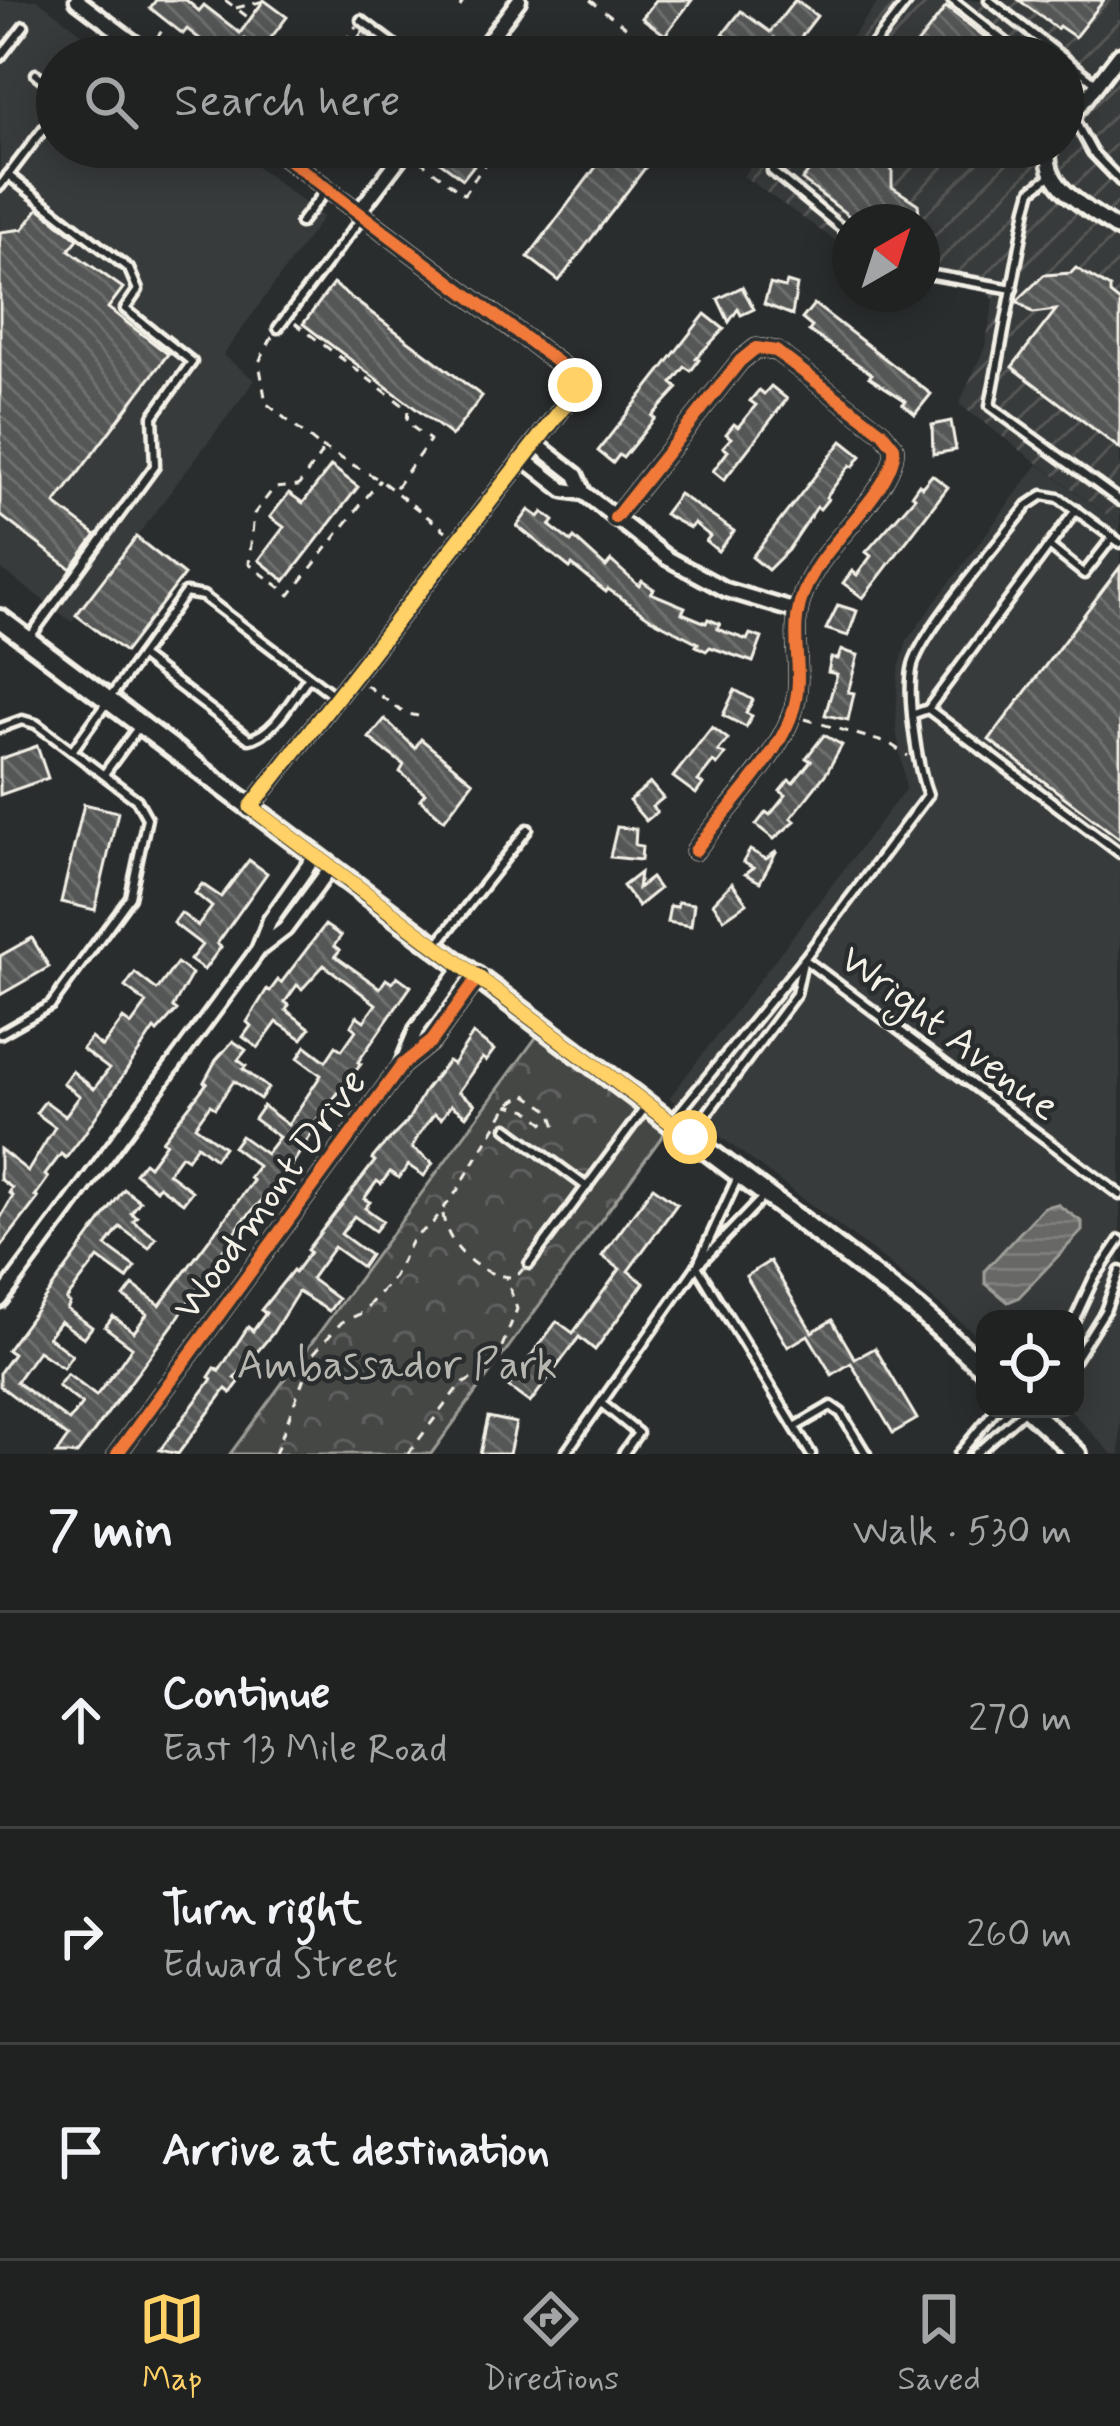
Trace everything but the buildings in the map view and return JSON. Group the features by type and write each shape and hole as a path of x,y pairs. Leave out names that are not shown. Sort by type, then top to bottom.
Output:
{"main road":[{"path":"0,619 766,1194 917,1309 976,1361"},
{"path":"1037,1418 1077,1454"}],"street":[{"path":"77,0 125,36"},
{"path":"492,36 519,0"},
{"path":"1084,100 1120,54"},
{"path":"251,807 568,401 575,385 566,369 300,168"},
{"path":"361,214 392,168"},
{"path":"1056,168 1120,231"},
{"path":"615,518 740,361 756,348 776,351 847,404 890,439 895,455 885,478 813,572 796,611 797,694 792,715 769,754 695,851"},
{"path":"535,443 576,475 584,493 667,557 711,583 796,611"},
{"path":"523,458 564,490 584,493"},
{"path":"259,949 269,920 315,856"},
{"path":"1,1298 259,949 285,929 332,867"},
{"name":"Woodmont Drive","path":"117,1454 402,1065 416,1030 471,972"}],"lane":[{"path":"880,36 908,0"},
{"path":"952,0 997,36"},
{"path":"989,0 1035,36"},
{"path":"359,22 379,36"},
{"path":"0,57 24,26"},
{"path":"113,36 117,30"},
{"path":"1084,74 1097,84"},
{"path":"0,185 36,138"},
{"path":"1084,142 1120,182"},
{"path":"774,168 772,171 832,220"},
{"path":"1045,168 1032,190 991,406 1118,496"},
{"path":"8,175 129,269 138,290 125,309 192,362 153,416 155,466 28,639"},
{"path":"300,223 327,189"},
{"path":"278,328 361,214"},
{"path":"940,276 1013,289"},
{"path":"671,1123 928,795 911,679 918,652 1028,505 1035,498 1051,495 1116,540 1084,574 1049,546"},
{"path":"914,714 928,710 1076,510"},
{"path":"72,751 185,593 194,592 336,697"},
{"path":"140,656 249,739 268,730 308,677"},
{"path":"928,710 1120,853"},
{"path":"0,728 22,720 32,722 142,805 147,818 130,897 51,1005 0,1034"},
{"path":"104,774 141,724"},
{"path":"436,946 528,829"},
{"path":"690,1137 796,994 804,958"},
{"name":"Wright Avenue","path":"804,958 1120,1195"},
{"path":"529,1264 647,1105"},
{"path":"508,1127 587,1187"},
{"path":"698,1266 739,1174"},
{"path":"565,1454 698,1266 766,1194"},
{"path":"1079,1310 1120,1240"},
{"path":"698,1266 811,1454"},
{"path":"1084,1348 1116,1293 1120,1271"},
{"path":"601,1403 638,1432 622,1454"},
{"path":"795,1427 831,1406 866,1454"},
{"path":"959,1454 988,1418"},
{"path":"975,1454 1017,1418"}],"path":[{"path":"227,0 249,18"},
{"path":"230,18 237,9 268,0"},
{"path":"460,7 464,0"},
{"path":"590,0 637,36"},
{"path":"349,36 359,22"},
{"path":"158,36 164,28"},
{"path":"430,168 464,194 482,168"},
{"path":"294,324 408,409 407,423 430,440 394,490"},
{"path":"278,328 259,362 266,403 319,446 380,480 446,531"},
{"path":"319,446 321,454 298,486 274,488 254,514 249,564 290,595 380,480"},
{"path":"366,685 404,713 418,716"},
{"path":"800,718 890,744 911,758"},
{"path":"275,1454 313,1354 342,1322 362,1313 393,1278 413,1238 443,1212 508,1105 525,1094 551,1111 555,1124 548,1126 529,1110 508,1105"},
{"path":"443,1212 455,1247 506,1278 516,1277 529,1264"},
{"path":"408,1454 459,1387 478,1375 501,1349 517,1309 506,1278"}],"shaded area":[{"path":"0,0 38,0 85,36 36,36 36,168 259,168 323,217 223,355 255,380 72,622 0,568"},
{"path":"880,0 1120,0 1120,525 959,404 985,347 994,299 986,293 940,284 940,204 832,204 832,238 743,176 749,168 1084,168 1084,36 852,36"},
{"path":"1038,464 1120,525 1120,1454 1112,1454 1078,1418 1084,1418 1084,1310 976,1310 976,1335 669,1098 906,788 896,729 898,673 907,640"},
{"path":"1057,1204 1082,1222 1082,1231 1018,1298 1008,1302 985,1283 985,1270 1044,1207"}],"green space":[{"name":"Ambassador Park","path":"543,1028 671,1124 431,1454 230,1454"}],"cycle path":[{"path":"251,807 568,401 575,385 566,369 300,168"},
{"path":"615,518 740,361 756,348 776,351 882,432 894,447 886,476 804,591 796,628 797,695 784,731 762,767 695,851"},
{"path":"117,1454 402,1065 432,1041 478,977"}],"route":[{"path":"575,385 568,401 251,807 690,1137"}]}
